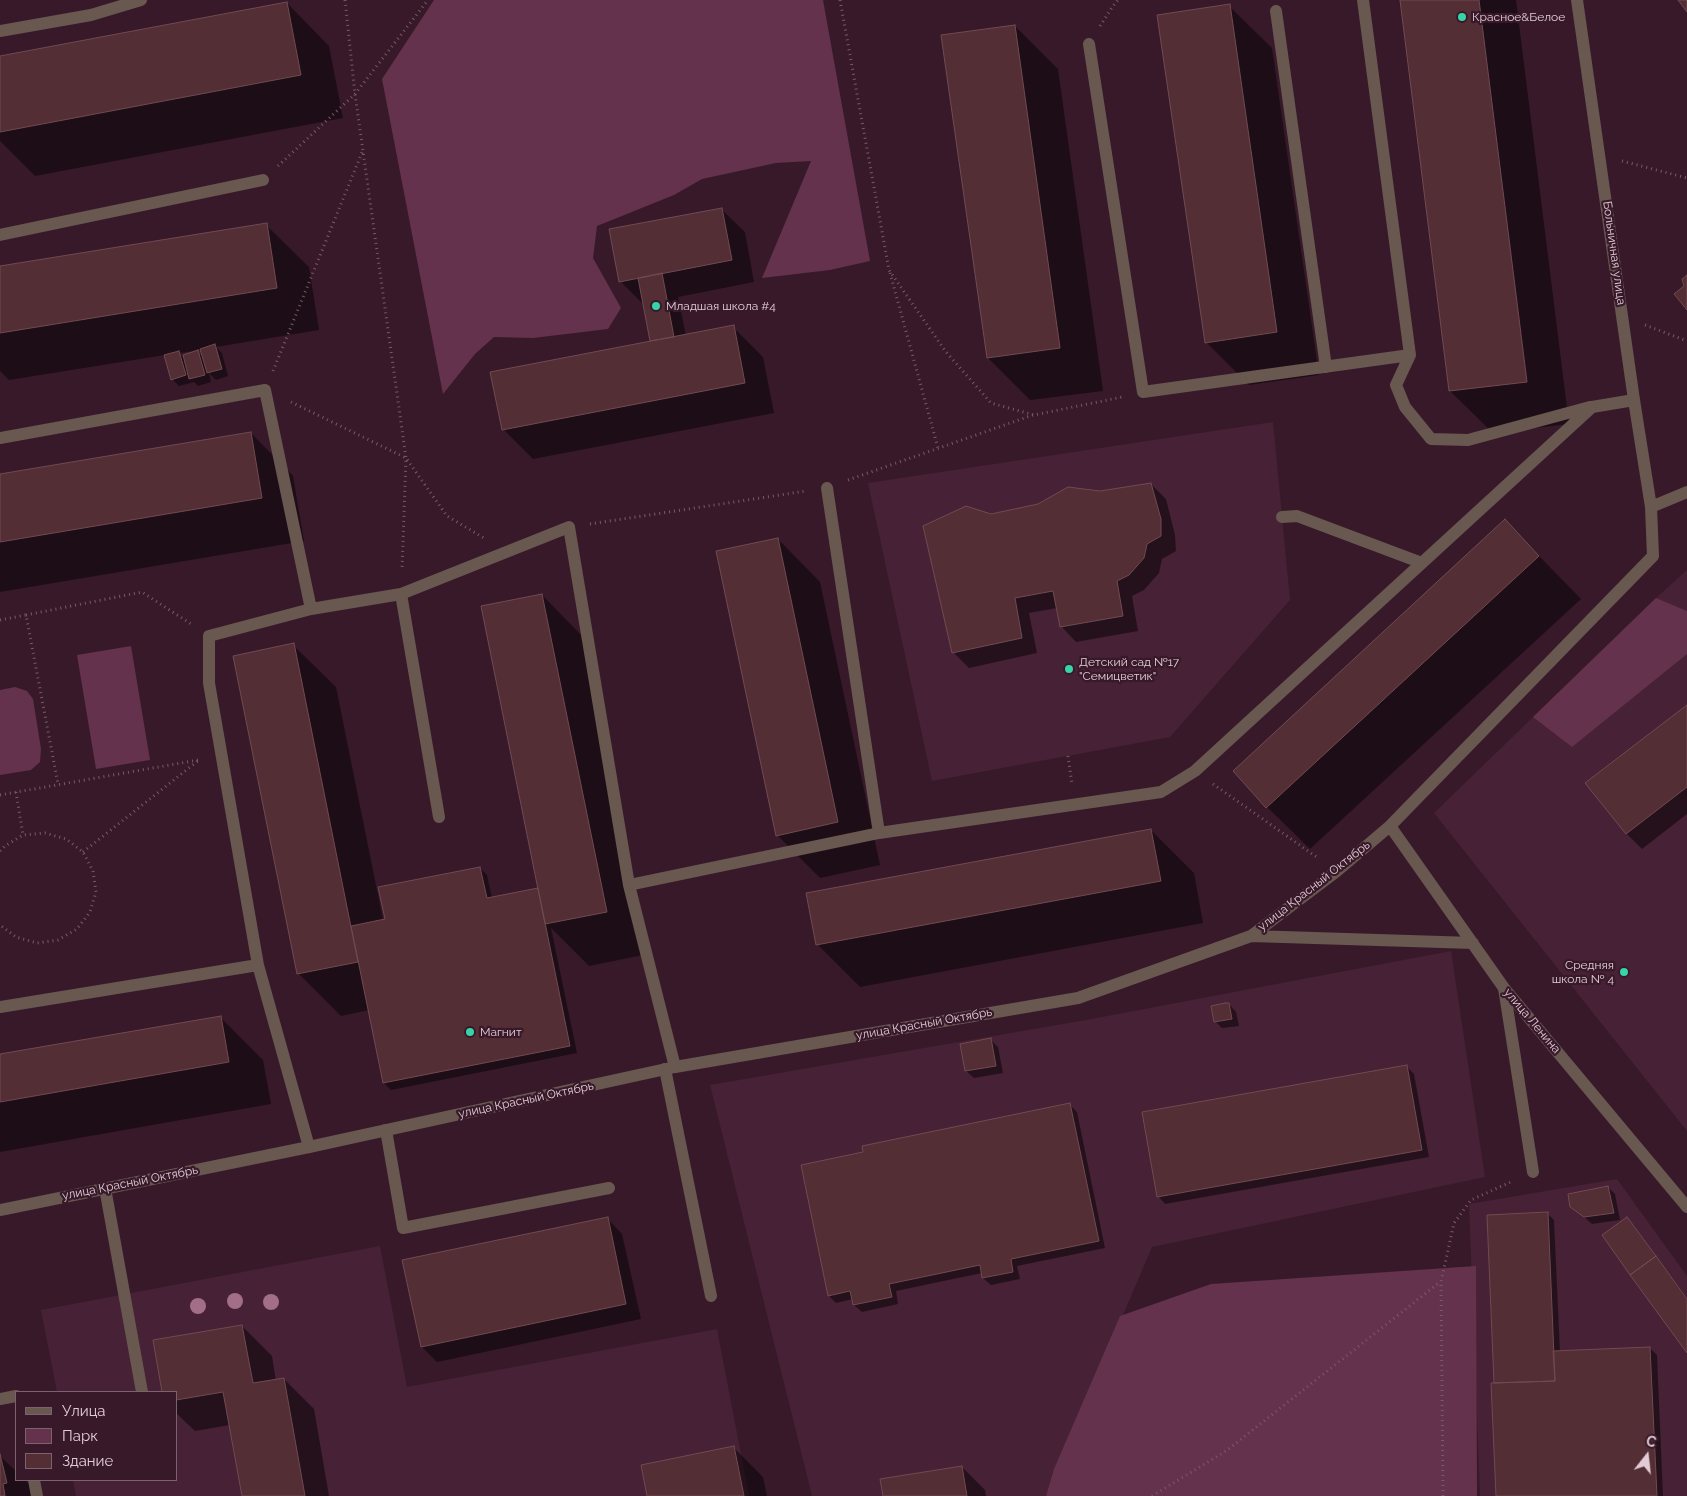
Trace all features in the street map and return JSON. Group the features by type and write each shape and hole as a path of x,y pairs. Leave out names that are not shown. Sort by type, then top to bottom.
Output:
{"street":[{"path":"91,15 101,0"},
{"path":"0,31 91,15 141,0"},
{"path":"1363,0 1410,356 1396,385 1405,407 1431,439 1468,440 1592,407 1634,400"},
{"name":"Больничная улица","path":"1577,0 1651,507"},
{"path":"1276,11 1326,367"},
{"path":"1089,44 1143,392 1410,356"},
{"path":"0,235 263,180"},
{"path":"0,438 266,390 311,610"},
{"path":"629,885 879,833 1161,792 1195,771 1592,407"},
{"path":"827,488 879,833"},
{"path":"1651,507 1687,492"},
{"name":"улица Красный Октябрь","path":"0,1210 309,1147 670,1068 1078,998 1250,936 1337,871 1390,826 1653,556 1651,507"},
{"path":"1282,516 1297,516 1422,563"},
{"path":"309,1147 258,964 209,683 209,636 311,610 401,594 569,527 629,885 670,1068 711,1296"},
{"path":"401,594 439,817"},
{"name":"улица Ленина","path":"1390,826 1504,988 1687,1208"},
{"path":"1250,936 1473,943"},
{"path":"0,1007 258,964"},
{"path":"1504,988 1533,1172"},
{"path":"386,1130 404,1228 609,1188"},
{"path":"105,1188 142,1391"},
{"path":"0,1399 15,1396"},
{"path":"34,1481 37,1496"}],"path":[{"path":"345,0 355,94 406,458 401,594"},
{"path":"263,180 355,94 428,0"},
{"path":"840,0 889,270 938,448"},
{"path":"1089,44 1118,0"},
{"path":"363,149 266,390 406,458 447,516 507,552"},
{"path":"1600,155 1687,178"},
{"path":"889,270 946,352 991,403 1034,415"},
{"path":"1645,325 1687,341"},
{"path":"569,527 827,488 1034,415 1143,392"},
{"path":"0,620 142,592 209,636"},
{"path":"26,615 58,784"},
{"path":"83,852 199,760 200,750"},
{"path":"0,795 199,760"},
{"path":"1195,771 1337,871"},
{"path":"16,792 23,835"},
{"path":"0,852 4,846 23,835 45,832 66,838 83,852 93,871 96,892 90,912 77,929 58,940 37,943 16,937 0,925"},
{"path":"1443,1496 1440,1282 1454,1223 1471,1200 1533,1172"},
{"path":"1152,1496 1226,1451 1440,1282"}],"shaded area":[{"name":"Детский сад №17 \"Семицветик\"","path":"1273,422 1290,600 1170,737 932,781 868,483"},
{"name":"Средняя школа № 4","path":"1687,570 1687,1131 1434,813"},
{"path":"1451,951 1485,1177 1152,1247 1046,1496 812,1496 710,1085 1086,1020"},
{"path":"1617,1179 1687,1276 1687,1496 1480,1496 1469,1204"},
{"path":"380,1246 407,1387 717,1329 749,1496 76,1496 73,1481 178,1481 178,1391 57,1391 41,1310"}],"green space":[{"path":"434,0 823,0 870,261 830,270 762,278 811,161 776,163 702,179 674,195 597,226 593,258 621,308 608,329 533,338 494,337 475,354 443,394 382,79"},
{"path":"1656,598 1687,611 1687,654 1572,747 1533,717"},
{"path":"131,646 150,760 96,769 77,655"},
{"path":"15,687 27,691 33,699 41,749 40,762 31,770 0,775 0,690"},
{"path":"1476,1266 1477,1496 1046,1496 1054,1469 1120,1316 1211,1284"}],"building":[{"path":"1400,0 1479,0 1527,382 1449,391"},
{"path":"1678,0 1687,0 1687,12"},
{"path":"287,2 301,75 0,132 0,56"},
{"path":"1230,4 1277,332 1205,343 1157,15"},
{"path":"1015,25 1060,348 987,358 941,35"},
{"path":"722,208 732,260 619,282 609,229"},
{"path":"267,223 277,288 0,333 0,266"},
{"path":"662,273 674,337 650,341 638,278"},
{"path":"1687,275 1687,310 1674,294 1684,286 1682,279"},
{"path":"734,325 745,383 502,430 490,372"},
{"path":"215,344 222,369 207,373 200,349"},
{"path":"198,350 205,375 189,379 183,355"},
{"path":"179,351 186,375 171,380 164,355"},
{"path":"251,432 262,498 0,542 0,474"},
{"path":"1151,483 1161,519 1161,536 1147,544 1144,558 1129,575 1117,581 1123,616 1060,627 1053,591 1015,598 1022,638 952,653 923,526 966,506 991,514 1038,504 1068,487 1100,491"},
{"path":"1505,519 1539,556 1266,808 1233,771"},
{"path":"778,538 838,822 776,836 716,551"},
{"path":"542,594 607,912 545,924 481,606"},
{"path":"294,643 358,962 297,974 233,656"},
{"path":"1687,705 1687,787 1626,834 1585,783"},
{"path":"1151,829 1161,881 816,945 806,893"},
{"path":"480,867 487,898 538,888 570,1046 383,1083 351,926 385,919 378,887"},
{"path":"1229,1003 1232,1019 1214,1022 1211,1006"},
{"path":"221,1016 229,1062 0,1102 0,1054"},
{"path":"991,1038 996,1066 965,1071 960,1044"},
{"path":"1407,1065 1422,1150 1157,1197 1142,1112"},
{"path":"1070,1103 1099,1241 1011,1259 1013,1272 982,1278 980,1265 889,1284 892,1297 853,1305 850,1291 828,1296 801,1165 863,1152 862,1146"},
{"path":"1608,1186 1614,1213 1584,1217 1570,1207 1568,1194"},
{"path":"1548,1212 1555,1381 1494,1383 1487,1215"},
{"path":"608,1217 626,1304 421,1347 402,1260"},
{"path":"1627,1217 1656,1256 1630,1275 1602,1235"},
{"path":"1656,1256 1687,1299 1687,1353 1630,1275"},
{"path":"242,1325 253,1383 284,1378 305,1496 242,1496 223,1392 178,1400 178,1391 162,1391 153,1340"},
{"path":"1650,1347 1657,1496 1496,1496 1491,1383 1555,1381 1553,1351"},
{"path":"734,1446 744,1496 647,1496 641,1465"},
{"path":"0,1454 7,1483 3,1484 5,1496 0,1496"},
{"path":"962,1466 967,1496 883,1496 880,1479"}],"place":[{"name":"Красное&Белое","path":"1462,17"},
{"name":"Младшая школа #4","path":"656,306"},
{"name":"Детский сад №17 \"Семицветик\"","path":"1069,669"},
{"name":"Средняя школа № 4","path":"1624,972"},
{"name":"Магнит","path":"470,1032"}]}
